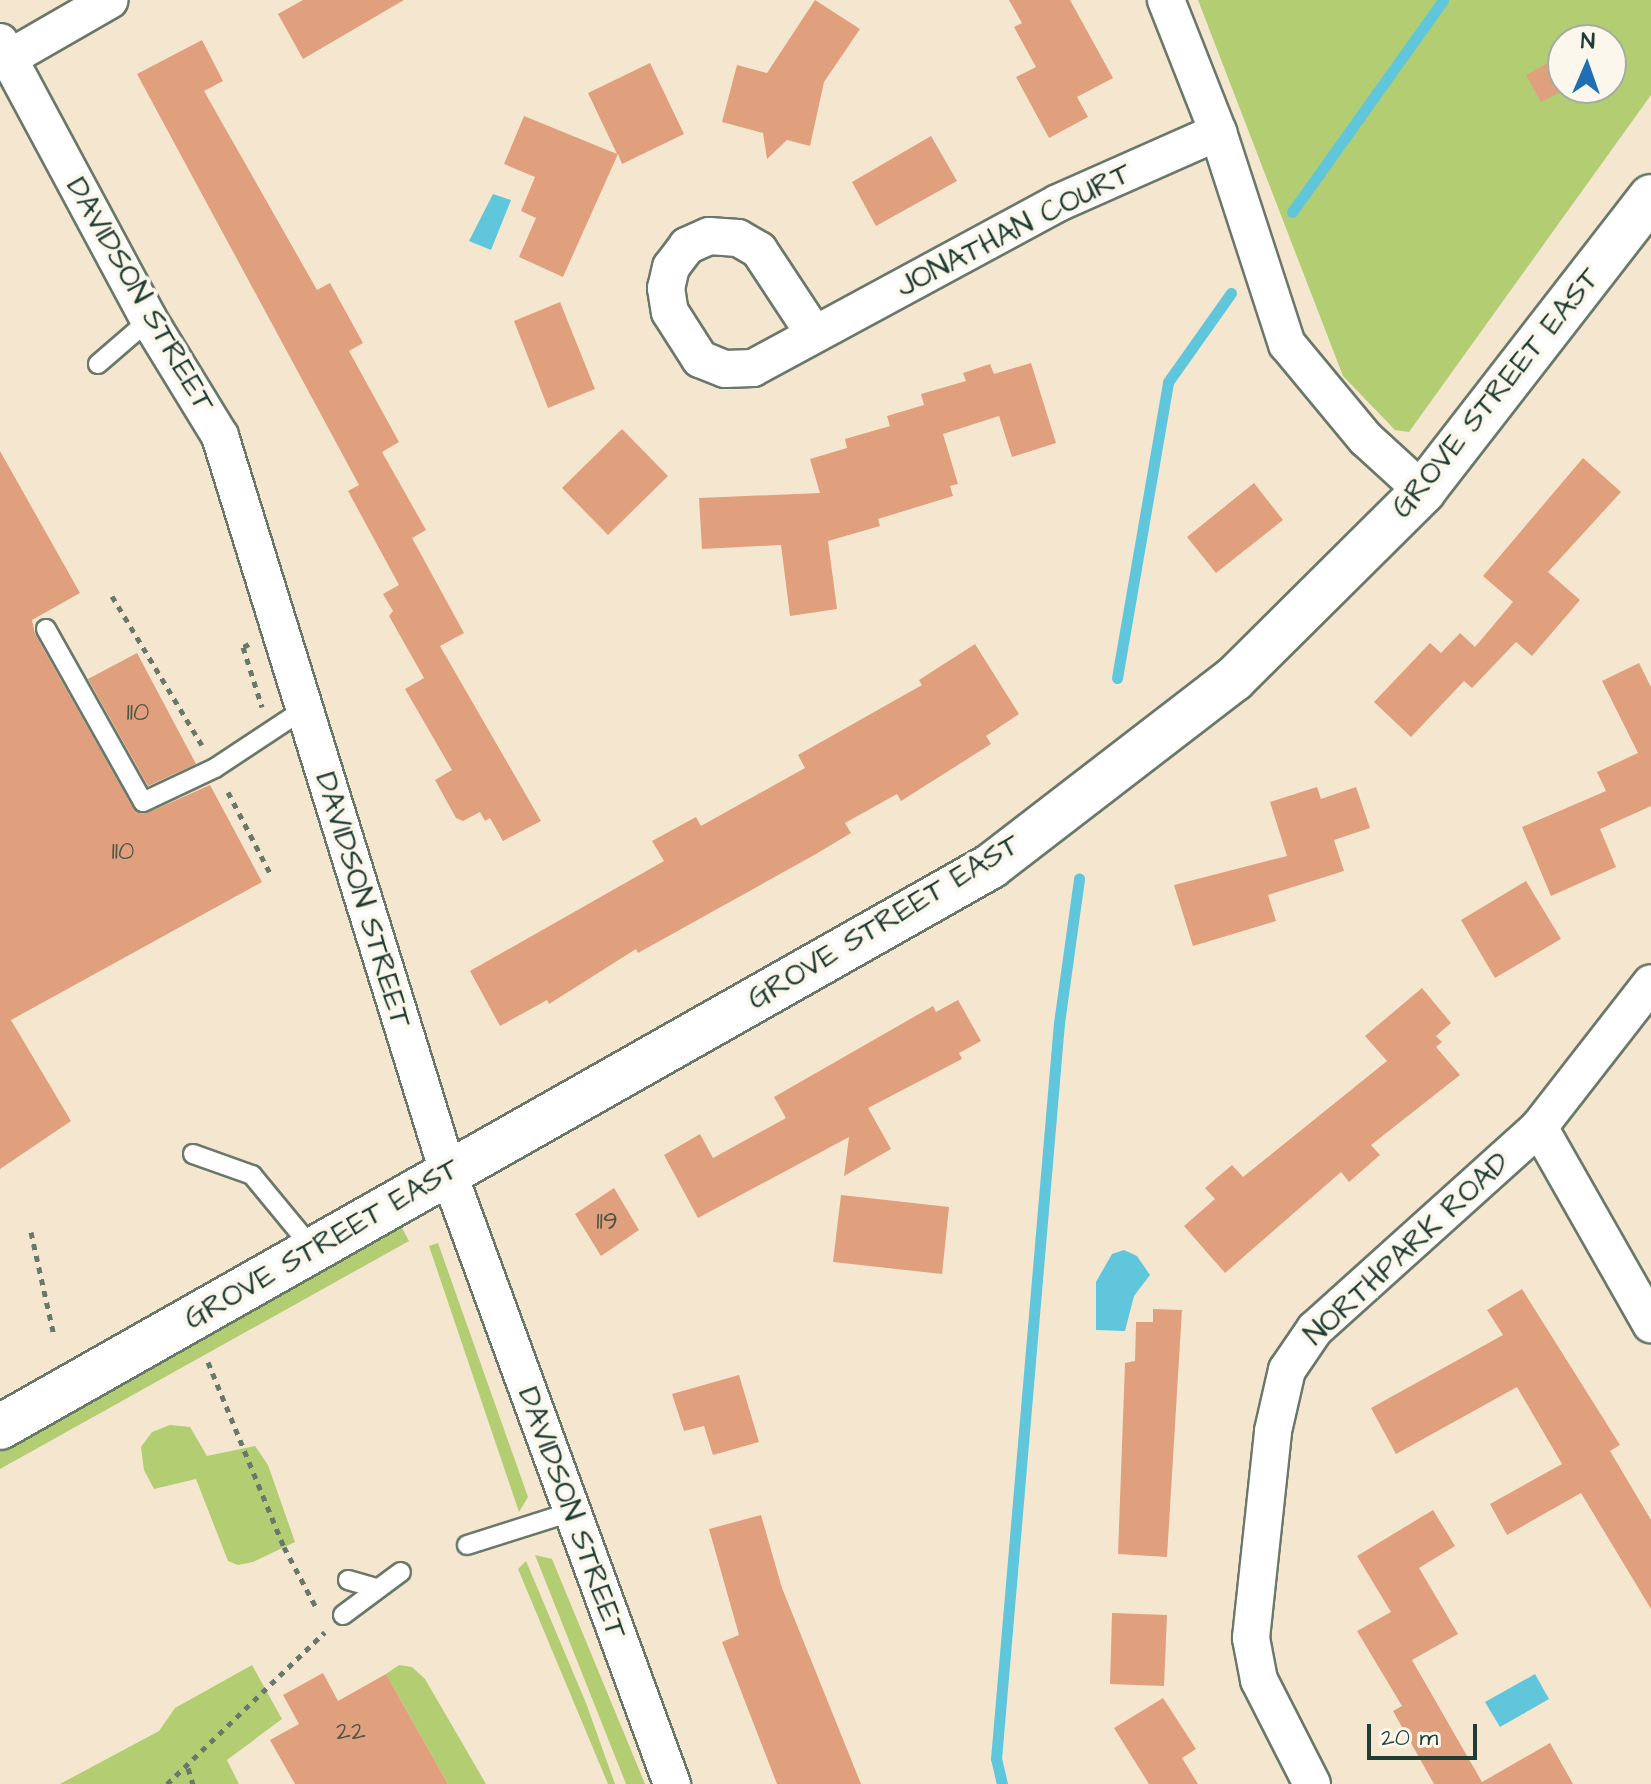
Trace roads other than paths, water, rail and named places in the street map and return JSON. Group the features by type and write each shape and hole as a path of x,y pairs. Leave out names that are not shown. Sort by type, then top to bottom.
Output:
{"street":[{"path":"4,50 110,0"},
{"path":"1166,0 1218,132 1287,344 1366,439 1423,491"},
{"name":"DAVIDSON STREET","path":"4,50 149,320 220,436 448,1172 672,1784"},
{"name":"JONATHAN COURT","path":"813,332 1058,203 1218,132"},
{"name":"GROVE STREET EAST","path":"0,1427 991,866 1234,679 1423,491 1646,217"},
{"name":"NORTHPARK ROAD","path":"1312,1784 1259,1680 1251,1638 1273,1431 1287,1370 1315,1329 1539,1127 1651,983"},
{"path":"1539,1127 1651,1324"}],"lane":[{"path":"98,364 149,320"},
{"path":"46,629 143,802 215,768 304,709"},
{"path":"193,1154 252,1175 313,1249"},
{"path":"467,1545 571,1512"},
{"path":"343,1615 401,1572"},
{"path":"348,1580 376,1588"}],"water":[{"path":"493,194 511,200 491,250 469,241"},
{"path":"1124,1250 1137,1256 1150,1275 1134,1296 1125,1331 1096,1330 1096,1282 1112,1254"},
{"path":"1535,1674 1549,1699 1500,1727 1485,1702"}],"waterway":[{"path":"1292,212 1443,0"},
{"path":"1117,678 1168,382 1231,293"},
{"path":"1002,1784 996,1759 1059,1023 1079,878"}]}
